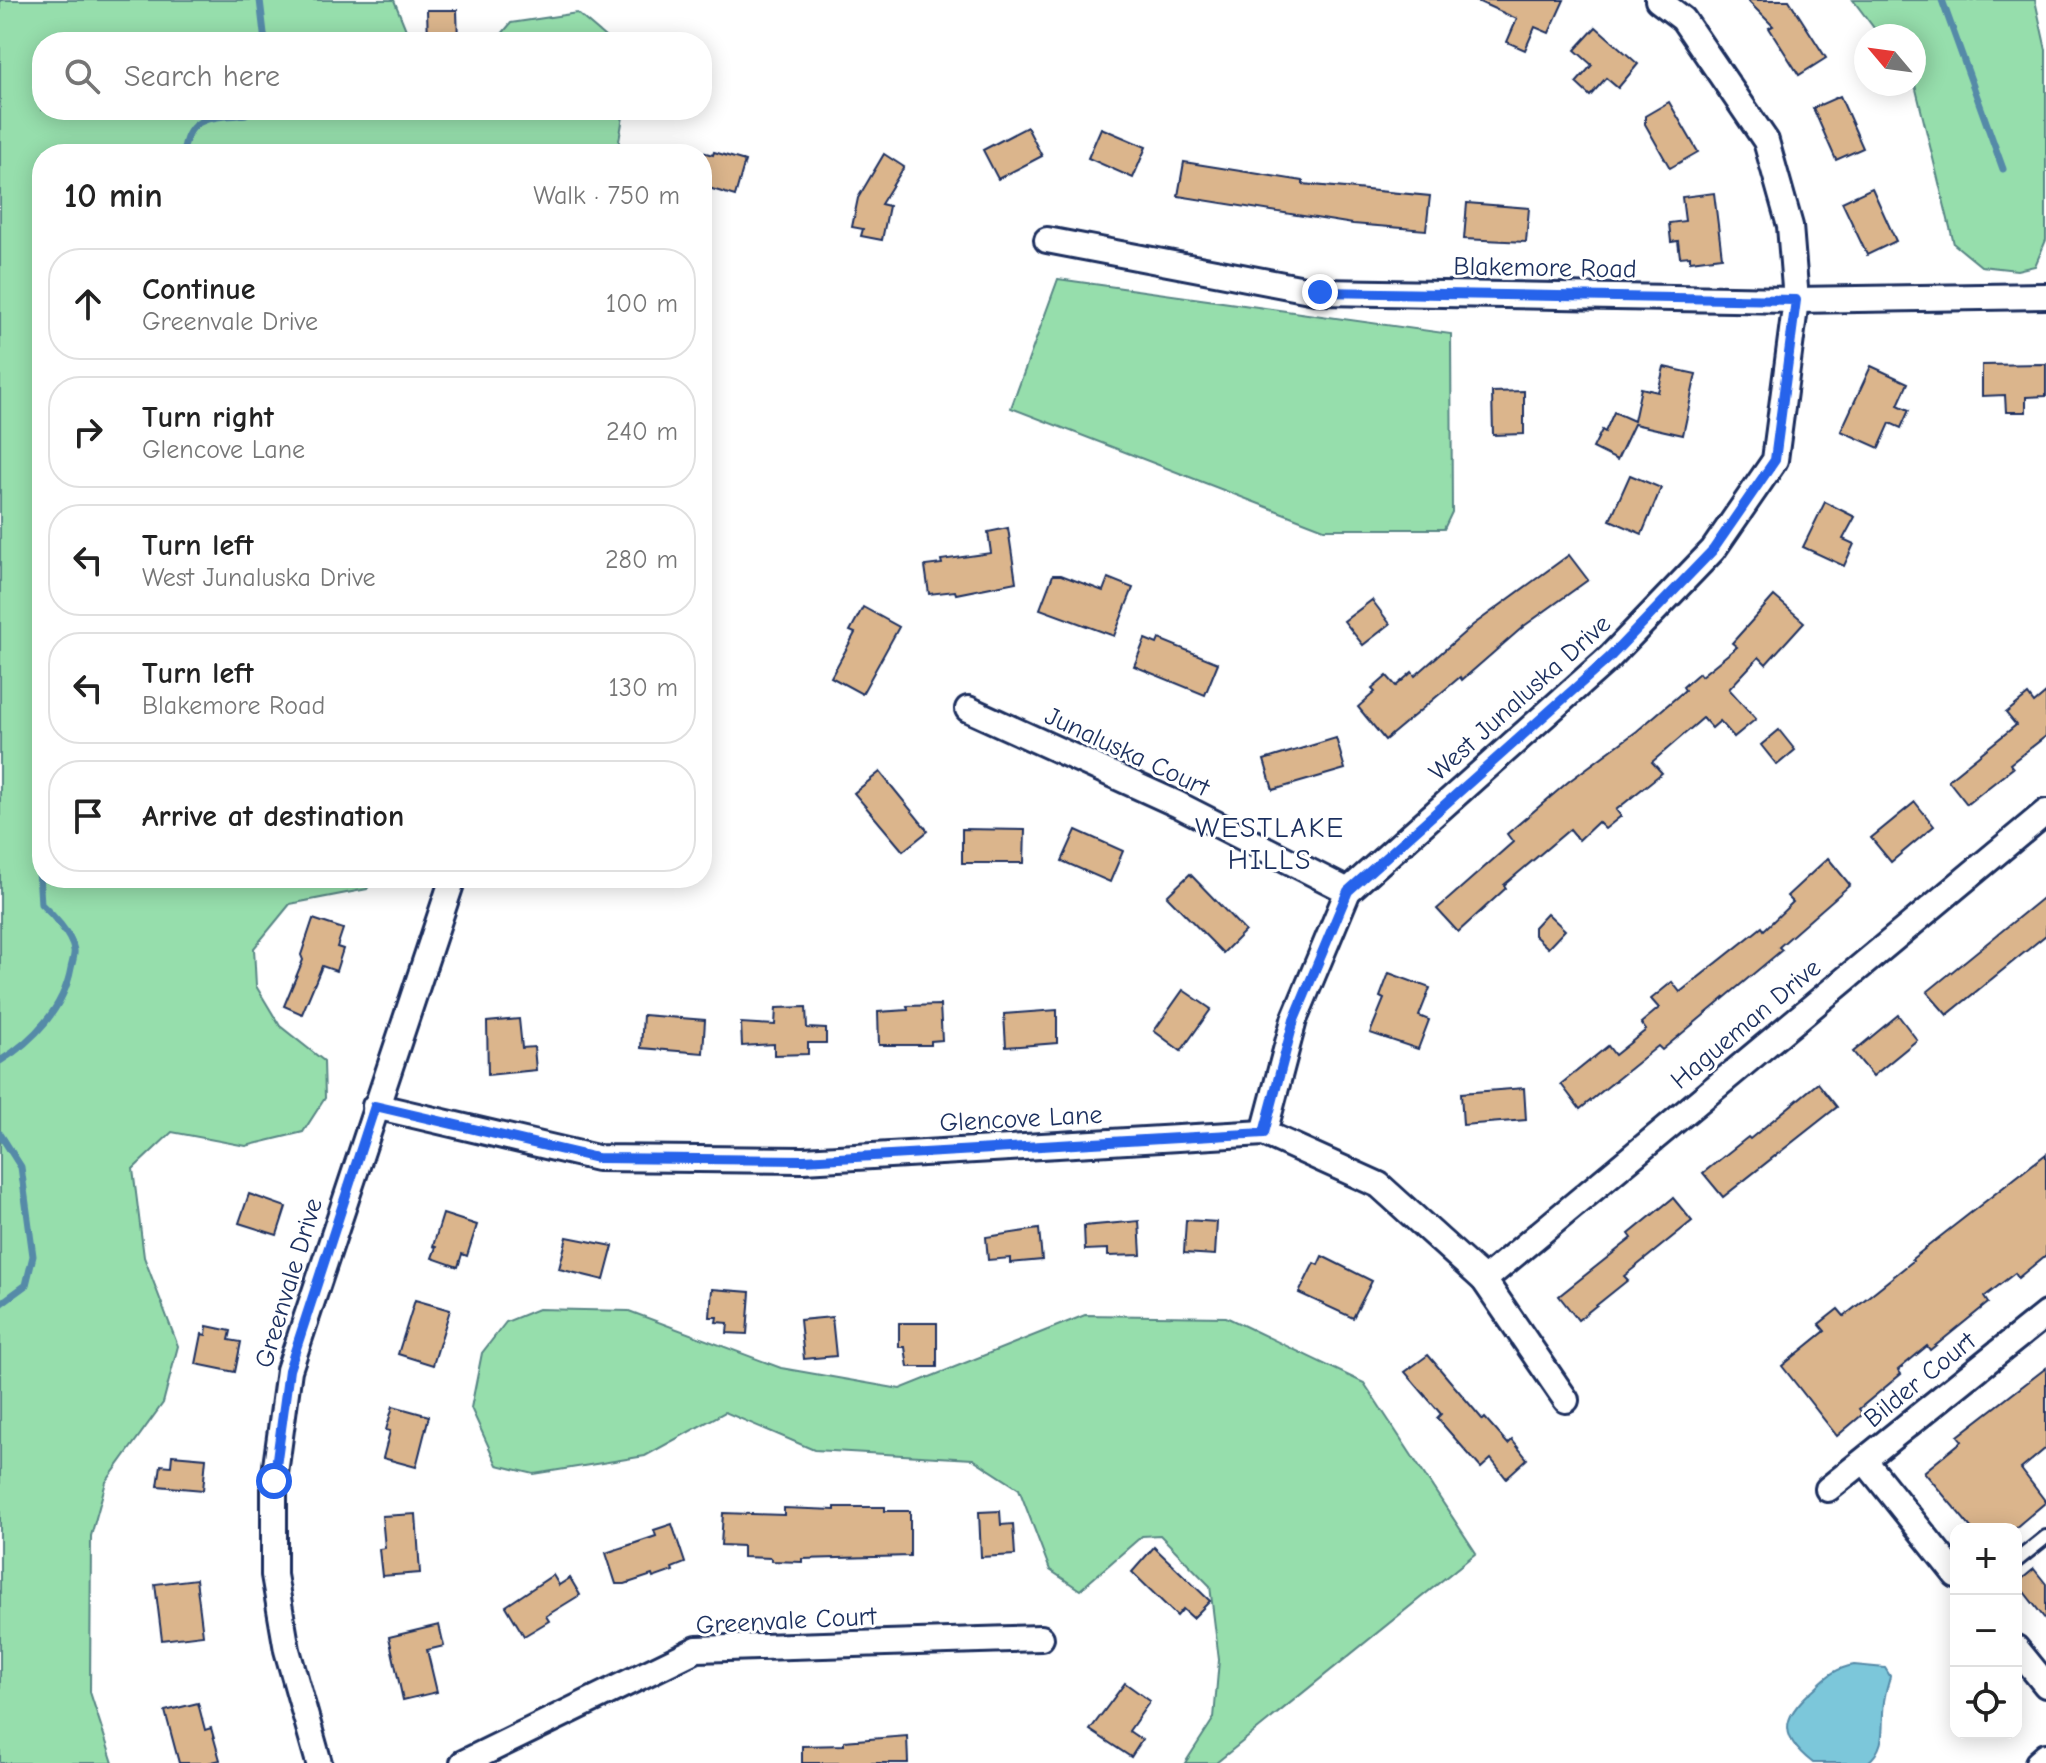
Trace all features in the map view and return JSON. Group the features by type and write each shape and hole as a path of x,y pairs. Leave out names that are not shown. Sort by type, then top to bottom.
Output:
{"street":[{"name":"West Junaluska Drive","path":"1264,1133 1294,1020 1348,891 1609,658 1713,550 1775,460 1796,300 1790,226 1766,141 1683,19 1658,0"},
{"name":"Blakemore Road","path":"1047,240 1320,292 1796,300 2046,296"},
{"name":"Junaluska Court","path":"968,709 1177,804 1348,891"},
{"name":"Hagueman Drive","path":"1484,1280 2046,812"},
{"name":"Greenvale Drive","path":"319,1763 287,1650 274,1575 274,1481 289,1370 450,888"},
{"name":"Glencove Lane","path":"375,1106 597,1158 804,1160 1264,1133 1379,1185 1484,1280 1566,1400"},
{"name":"Bilder Court","path":"1828,1489 2046,1314"},
{"path":"1865,1461 1950,1567"},
{"name":"Greenvale Court","path":"463,1763 697,1649 1041,1638"},
{"path":"2022,1655 2046,1685"},
{"path":"2038,1763 2046,1756"}],"lane":[{"path":"2022,1556 2046,1537"}],"green space":[{"path":"0,0 394,0 407,32 32,32 32,120 622,120 619,144 32,144 32,888 368,888 290,904 254,948 256,986 280,1026 324,1061 325,1098 303,1132 246,1146 172,1132 133,1169 144,1257 178,1346 163,1403 106,1482 91,1536 90,1692 113,1763 0,1763"},
{"path":"1853,0 2035,0 2046,50 2046,240 2035,266 2017,270 1981,266 1954,244 1918,96 1926,96 1926,24 1871,24"},
{"path":"577,13 599,32 503,32 511,23"},
{"path":"1058,279 1451,334 1452,512 1444,529 1324,529 1011,408"},
{"path":"538,1309 629,1311 781,1368 900,1389 1085,1315 1226,1317 1364,1383 1476,1553 1216,1763 1185,1763 1214,1718 1219,1660 1210,1586 1160,1535 1142,1536 1080,1590 1050,1570 1019,1489 973,1459 814,1450 725,1412 645,1456 534,1474 497,1465 471,1408 482,1353 506,1322"}],"water":[{"path":"1854,1665 1885,1668 1890,1676 1883,1705 1879,1748 1867,1763 1813,1763 1793,1742 1788,1724 1791,1715 1805,1697 1829,1676"}],"building":[{"path":"1475,0 1564,0 1549,33 1535,27 1525,50 1507,42 1517,19"},
{"path":"1747,0 1789,0 1826,58 1799,75 1769,28 1773,26"},
{"path":"427,10 457,10 458,32 428,32"},
{"path":"1596,27 1638,64 1618,88 1606,78 1590,96 1576,83 1592,65 1575,50"},
{"path":"1840,96 1863,148 1836,160 1813,108"},
{"path":"1669,102 1698,152 1670,168 1645,124 1645,116"},
{"path":"1027,127 1042,156 998,179 983,150"},
{"path":"1101,128 1146,147 1133,178 1088,158"},
{"path":"714,152 745,161 735,196 712,189"},
{"path":"884,154 904,167 881,204 889,206 882,240 861,236 863,229 852,227 858,198"},
{"path":"1184,162 1303,181 1303,184 1430,196 1426,230 1353,224 1178,196"},
{"path":"1872,188 1896,241 1867,255 1842,202"},
{"path":"1714,193 1722,257 1690,261 1690,256 1680,257 1678,241 1671,242 1669,223 1685,221 1682,197"},
{"path":"1467,203 1529,208 1526,242 1464,239"},
{"path":"2046,364 2046,396 2026,397 2026,412 2006,412 2005,395 1982,396 1982,365"},
{"path":"1871,366 1908,383 1898,405 1909,410 1901,428 1890,423 1879,448 1841,431"},
{"path":"1664,367 1696,374 1683,435 1634,424 1617,460 1593,448 1614,412 1634,421 1641,388 1658,392"},
{"path":"1524,391 1524,434 1493,435 1492,392"},
{"path":"1630,475 1661,488 1642,534 1610,520"},
{"path":"1825,502 1855,517 1843,539 1854,544 1844,566 1803,547"},
{"path":"1008,528 1016,582 956,594 955,591 929,594 925,566 942,564 941,560 991,553 988,532"},
{"path":"1569,555 1588,580 1524,626 1462,680 1460,677 1385,740 1358,707 1375,692 1372,689 1387,676 1396,686 1412,672 1415,676 1473,625"},
{"path":"1053,575 1061,575 1103,591 1108,578 1133,588 1114,636 1040,609"},
{"path":"1774,596 1804,622 1766,664 1759,657 1729,689 1756,719 1734,737 1720,721 1712,728 1703,718 1652,762 1662,773 1616,810 1621,816 1605,829 1598,822 1579,840 1570,829 1504,885 1506,888 1458,932 1437,909 1513,842 1507,834 1568,782 1637,731 1685,690 1683,687 1699,673 1701,676 1737,647 1732,643"},
{"path":"1372,600 1390,624 1363,645 1344,621"},
{"path":"863,607 899,627 862,694 831,677 855,633 850,631"},
{"path":"1145,639 1157,644 1159,639 1218,663 1205,695 1134,666"},
{"path":"2046,693 2046,736 2010,764 2013,768 1967,804 1948,780 2016,725 2006,713 2028,695 2034,703"},
{"path":"1779,730 1795,750 1777,765 1761,745"},
{"path":"1336,738 1345,769 1273,790 1264,760"},
{"path":"880,772 928,831 903,851 854,793"},
{"path":"1915,802 1934,826 1891,862 1871,838"},
{"path":"962,829 1025,830 1024,863 962,863"},
{"path":"1076,830 1123,851 1110,882 1062,861"},
{"path":"1828,858 1850,885 1779,947 1782,950 1662,1050 1658,1046 1580,1109 1561,1084 1608,1046 1615,1055 1646,1030 1641,1023 1659,1008 1651,999 1672,982 1680,992 1762,927 1764,930 1793,902 1787,896"},
{"path":"1190,874 1245,931 1223,953 1167,896"},
{"path":"2046,895 2046,935 1947,1015 1927,992"},
{"path":"1547,913 1565,930 1548,948 1534,935 1534,927"},
{"path":"313,919 343,929 337,947 343,949 336,971 322,966 302,1014 284,1006 303,960 301,955"},
{"path":"1389,973 1430,988 1419,1016 1429,1020 1418,1049 1370,1033 1384,999 1380,997"},
{"path":"1183,990 1211,1009 1181,1051 1154,1031"},
{"path":"940,1005 942,1040 931,1041 931,1045 879,1045 878,1012 908,1010 907,1006"},
{"path":"806,1007 807,1028 826,1029 826,1043 808,1043 808,1054 774,1055 774,1044 742,1046 741,1023 775,1025 776,1008"},
{"path":"1057,1010 1057,1043 1006,1047 1004,1014"},
{"path":"643,1015 705,1020 703,1053 641,1048"},
{"path":"1898,1015 1917,1040 1873,1076 1853,1052"},
{"path":"519,1019 522,1048 534,1047 536,1070 488,1075 487,1022"},
{"path":"1818,1083 1837,1107 1723,1197 1703,1173"},
{"path":"1524,1088 1526,1120 1463,1125 1461,1093"},
{"path":"2046,1154 2046,1255 2018,1278 2015,1273 1984,1297 1988,1303 1930,1350 1927,1346 1898,1370 1901,1374 1859,1409 1863,1414 1837,1436 1782,1366 1825,1331 1819,1324 1838,1309 1844,1316"},
{"path":"249,1194 286,1207 277,1235 239,1223"},
{"path":"1673,1198 1692,1221 1624,1276 1628,1280 1578,1320 1559,1296 1632,1238 1629,1234"},
{"path":"443,1214 477,1225 467,1256 462,1254 458,1267 432,1258"},
{"path":"1186,1220 1217,1222 1215,1255 1184,1253"},
{"path":"1139,1221 1141,1255 1108,1256 1108,1249 1085,1250 1084,1226"},
{"path":"1039,1229 1042,1260 1010,1263 1010,1258 988,1260 986,1237"},
{"path":"567,1237 613,1246 604,1280 559,1269"},
{"path":"1322,1256 1372,1281 1353,1318 1299,1293 1314,1263 1318,1265"},
{"path":"712,1289 750,1292 747,1334 727,1333 728,1323 716,1322 717,1317 710,1317"},
{"path":"415,1300 450,1310 433,1365 398,1354"},
{"path":"832,1317 836,1356 804,1359 800,1320"},
{"path":"899,1323 937,1323 937,1367 908,1367 905,1347 899,1347"},
{"path":"207,1326 231,1331 229,1340 241,1342 235,1372 196,1364 202,1334 206,1335"},
{"path":"1428,1355 1483,1420 1485,1418 1508,1444 1512,1440 1527,1459 1506,1478 1491,1459 1481,1468 1437,1418 1441,1414 1405,1372"},
{"path":"2046,1368 2046,1448 2021,1469 2046,1502 2021,1523 1967,1523 1924,1472 1962,1441 1958,1436"},
{"path":"393,1406 429,1416 416,1467 383,1458"},
{"path":"172,1455 206,1458 203,1490 158,1486 161,1465 171,1466"},
{"path":"835,1507 885,1507 885,1511 910,1511 910,1556 771,1561 771,1558 743,1557 743,1546 721,1545 723,1513 784,1515 784,1508 835,1510"},
{"path":"1000,1511 1001,1525 1013,1524 1015,1555 981,1557 979,1512"},
{"path":"416,1514 420,1573 382,1576 379,1549 385,1548 382,1516"},
{"path":"672,1524 685,1563 653,1578 652,1575 616,1584 606,1553 656,1536 654,1530"},
{"path":"1154,1547 1210,1601 1193,1618 1183,1609 1177,1616 1132,1572"},
{"path":"2034,1569 2046,1584 2046,1620 2022,1589 2022,1579"},
{"path":"553,1575 559,1585 570,1578 580,1595 546,1616 549,1621 524,1636 506,1606"},
{"path":"196,1579 203,1635 162,1640 155,1584"},
{"path":"439,1625 444,1646 427,1650 437,1692 403,1700 389,1637"},
{"path":"1125,1683 1150,1701 1129,1731 1142,1740 1131,1757 1090,1730"},
{"path":"198,1703 205,1730 211,1728 220,1760 179,1763 165,1711"},
{"path":"907,1736 908,1763 802,1763 802,1746 844,1745 844,1741"}],"waterway":[{"path":"260,0 264,32"},
{"path":"1942,0 2003,169"},
{"path":"185,144 190,131 204,120"},
{"path":"0,1061 24,1044 54,1010 62,997 73,959 74,950 69,937 41,904 40,888"},
{"path":"0,1134 21,1167 33,1256 26,1285 0,1304"}],"district":[{"name":"WESTLAKE HILLS","path":"1270,844"}],"route":[{"path":"274,1481 289,1370 375,1106 597,1158 804,1160 1264,1133 1294,1020 1348,891 1609,658 1713,550 1775,460 1796,300 1320,292"}]}
